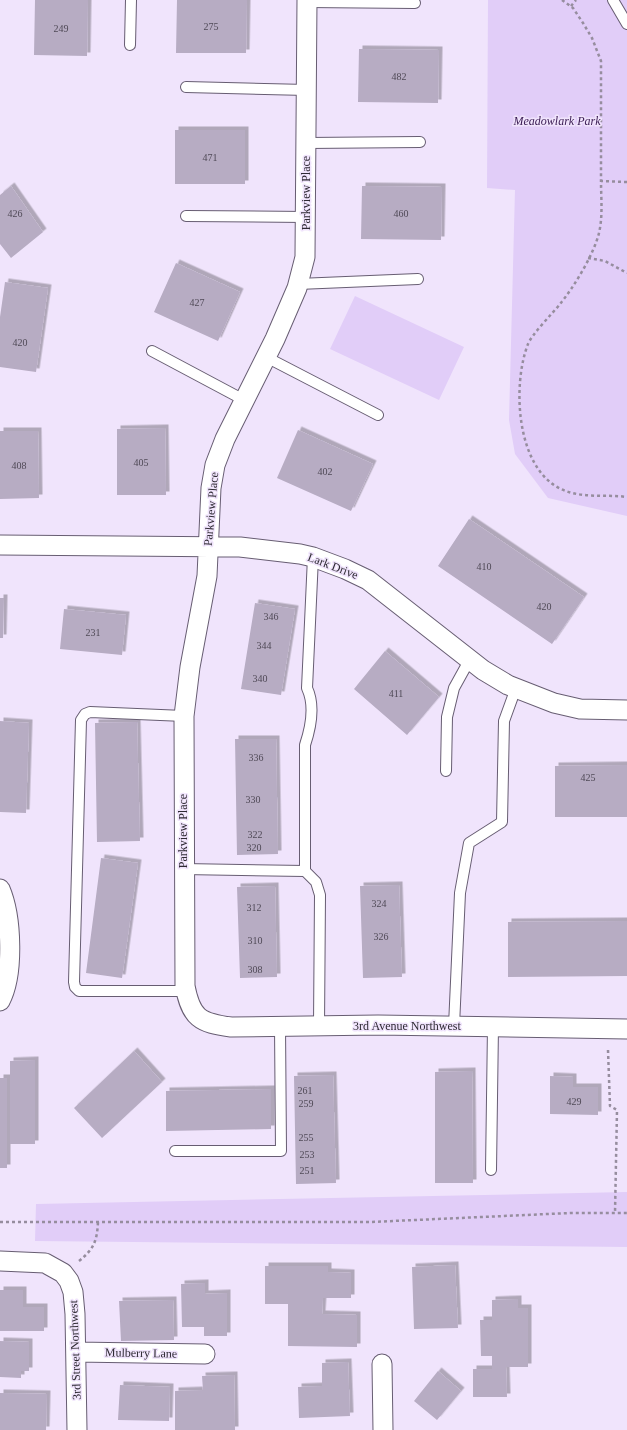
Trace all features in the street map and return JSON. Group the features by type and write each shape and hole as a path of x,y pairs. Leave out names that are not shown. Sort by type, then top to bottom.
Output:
{"street":[{"name":"Parkview Place","path":"193,1010 186,991 184,716 190,667 207,576 209,508 215,465 244,400 266,357 298,284 304,257 306,217 307,1"},
{"name":"Lark Drive","path":"0,545 208,548 240,547 300,554 312,557 368,580 483,670 516,688 554,703 580,709 627,710"},
{"path":"0,889 7,916 9,942 8,972 0,1001"},
{"name":"3rd Avenue Northwest","path":"193,1010 198,1017 210,1024 231,1027 492,1026 618,1029"},
{"path":"0,1261 45,1264 63,1273"},
{"name":"3rd Street Northwest","path":"63,1273 69,1281 73,1292 76,1352 77,1430"},
{"name":"Mulberry Lane","path":"76,1352 205,1354"},
{"path":"382,1364 383,1430"}],"lane":[{"path":"130,45 131,0"},
{"path":"612,0 627,24"},
{"path":"307,1 415,3"},
{"path":"186,88 307,90"},
{"path":"306,143 420,142"},
{"path":"186,216 306,217"},
{"path":"298,284 418,279"},
{"path":"152,351 244,400"},
{"path":"266,357 378,414"},
{"path":"305,871 305,745 310,730 311,697 307,688 312,557"},
{"path":"446,771 447,716 454,688 470,659"},
{"path":"454,1026 460,893 469,843 502,822 504,722 516,688"},
{"path":"184,716 90,712 85,714 81,720 74,982 75,987 79,991 186,991"},
{"path":"184,869 305,871 316,882 320,895 319,1026"},
{"path":"175,1151 281,1151 280,1026"},
{"path":"491,1170 492,1026"}],"path":[{"path":"562,0 571,6 592,38 601,61 601,181 599,232 588,258 566,296 528,343 523,367 520,395 522,430 533,462 549,481 561,489 584,495 627,497"},
{"path":"571,6 576,0"},
{"path":"601,181 627,182"},
{"path":"588,258 605,261 627,273"},
{"path":"615,1213 617,1110 610,1106 618,1029"},
{"path":"0,1222 371,1222 570,1213 627,1213"},
{"path":"63,1273 88,1254 97,1240 98,1222"}],"green space":[{"name":"Meadowlark Park","path":"488,0 627,0 627,516 548,498 515,454 509,420 515,190 487,188"},
{"path":"355,296 464,347 439,400 330,349"},
{"path":"627,1192 627,1247 35,1241 36,1204"}],"building":[{"path":"35,0 88,0 87,56 34,55"},
{"path":"177,0 247,0 246,53 176,53"},
{"path":"359,49 439,50 438,103 358,102"},
{"path":"175,130 245,130 245,184 175,184"},
{"path":"11,186 43,232 11,258 0,244 0,195"},
{"path":"362,186 442,187 441,240 361,239"},
{"path":"176,263 240,292 218,341 154,312"},
{"path":"5,282 48,288 36,372 0,367 0,317"},
{"path":"165,428 166,495 117,495 117,429"},
{"path":"298,430 373,464 351,511 277,478"},
{"path":"0,431 38,431 39,498 0,499"},
{"path":"469,519 584,597 552,644 438,566"},
{"path":"0,598 4,598 3,638 0,638"},
{"path":"255,603 295,609 281,695 241,689"},
{"path":"64,609 126,615 122,655 60,649"},
{"path":"385,651 439,697 407,735 354,689"},
{"path":"0,721 29,723 26,813 0,812"},
{"path":"137,722 140,841 97,842 95,723"},
{"path":"235,739 276,739 278,854 237,855"},
{"path":"627,765 627,817 555,817 555,766"},
{"path":"101,858 138,863 122,978 86,973"},
{"path":"399,885 402,977 363,978 360,886"},
{"path":"275,886 277,977 240,978 237,887"},
{"path":"627,921 627,976 508,977 508,922"},
{"path":"134,1051 162,1082 102,1138 74,1108"},
{"path":"35,1060 35,1144 10,1144 10,1061"},
{"path":"472,1071 473,1183 435,1183 435,1072"},
{"path":"333,1075 336,1183 296,1184 294,1076"},
{"path":"550,1076 573,1077 573,1087 598,1087 598,1115 550,1114"},
{"path":"0,1078 7,1078 7,1168 0,1168"},
{"path":"271,1089 271,1129 166,1131 166,1091"},
{"path":"455,1265 458,1328 414,1329 412,1267"},
{"path":"265,1266 328,1266 328,1272 351,1273 351,1298 323,1298 322,1314 357,1315 357,1347 288,1346 288,1304 265,1304"},
{"path":"205,1283 205,1294 227,1293 227,1336 204,1336 204,1327 182,1327 181,1284"},
{"path":"0,1290 23,1290 23,1307 44,1307 44,1331 0,1331"},
{"path":"518,1299 518,1308 528,1308 528,1367 506,1367 507,1397 473,1397 473,1369 492,1369 492,1356 481,1356 480,1320 492,1320 492,1300"},
{"path":"173,1300 174,1340 121,1341 119,1301"},
{"path":"0,1341 29,1342 29,1371 21,1371 21,1378 0,1377"},
{"path":"348,1362 350,1416 299,1418 298,1387 322,1386 322,1363"},
{"path":"438,1371 461,1391 437,1420 414,1401"},
{"path":"234,1375 235,1430 175,1430 175,1391 203,1390 202,1376"},
{"path":"120,1385 170,1387 169,1421 118,1420"},
{"path":"0,1393 47,1394 46,1430 0,1430"}]}
